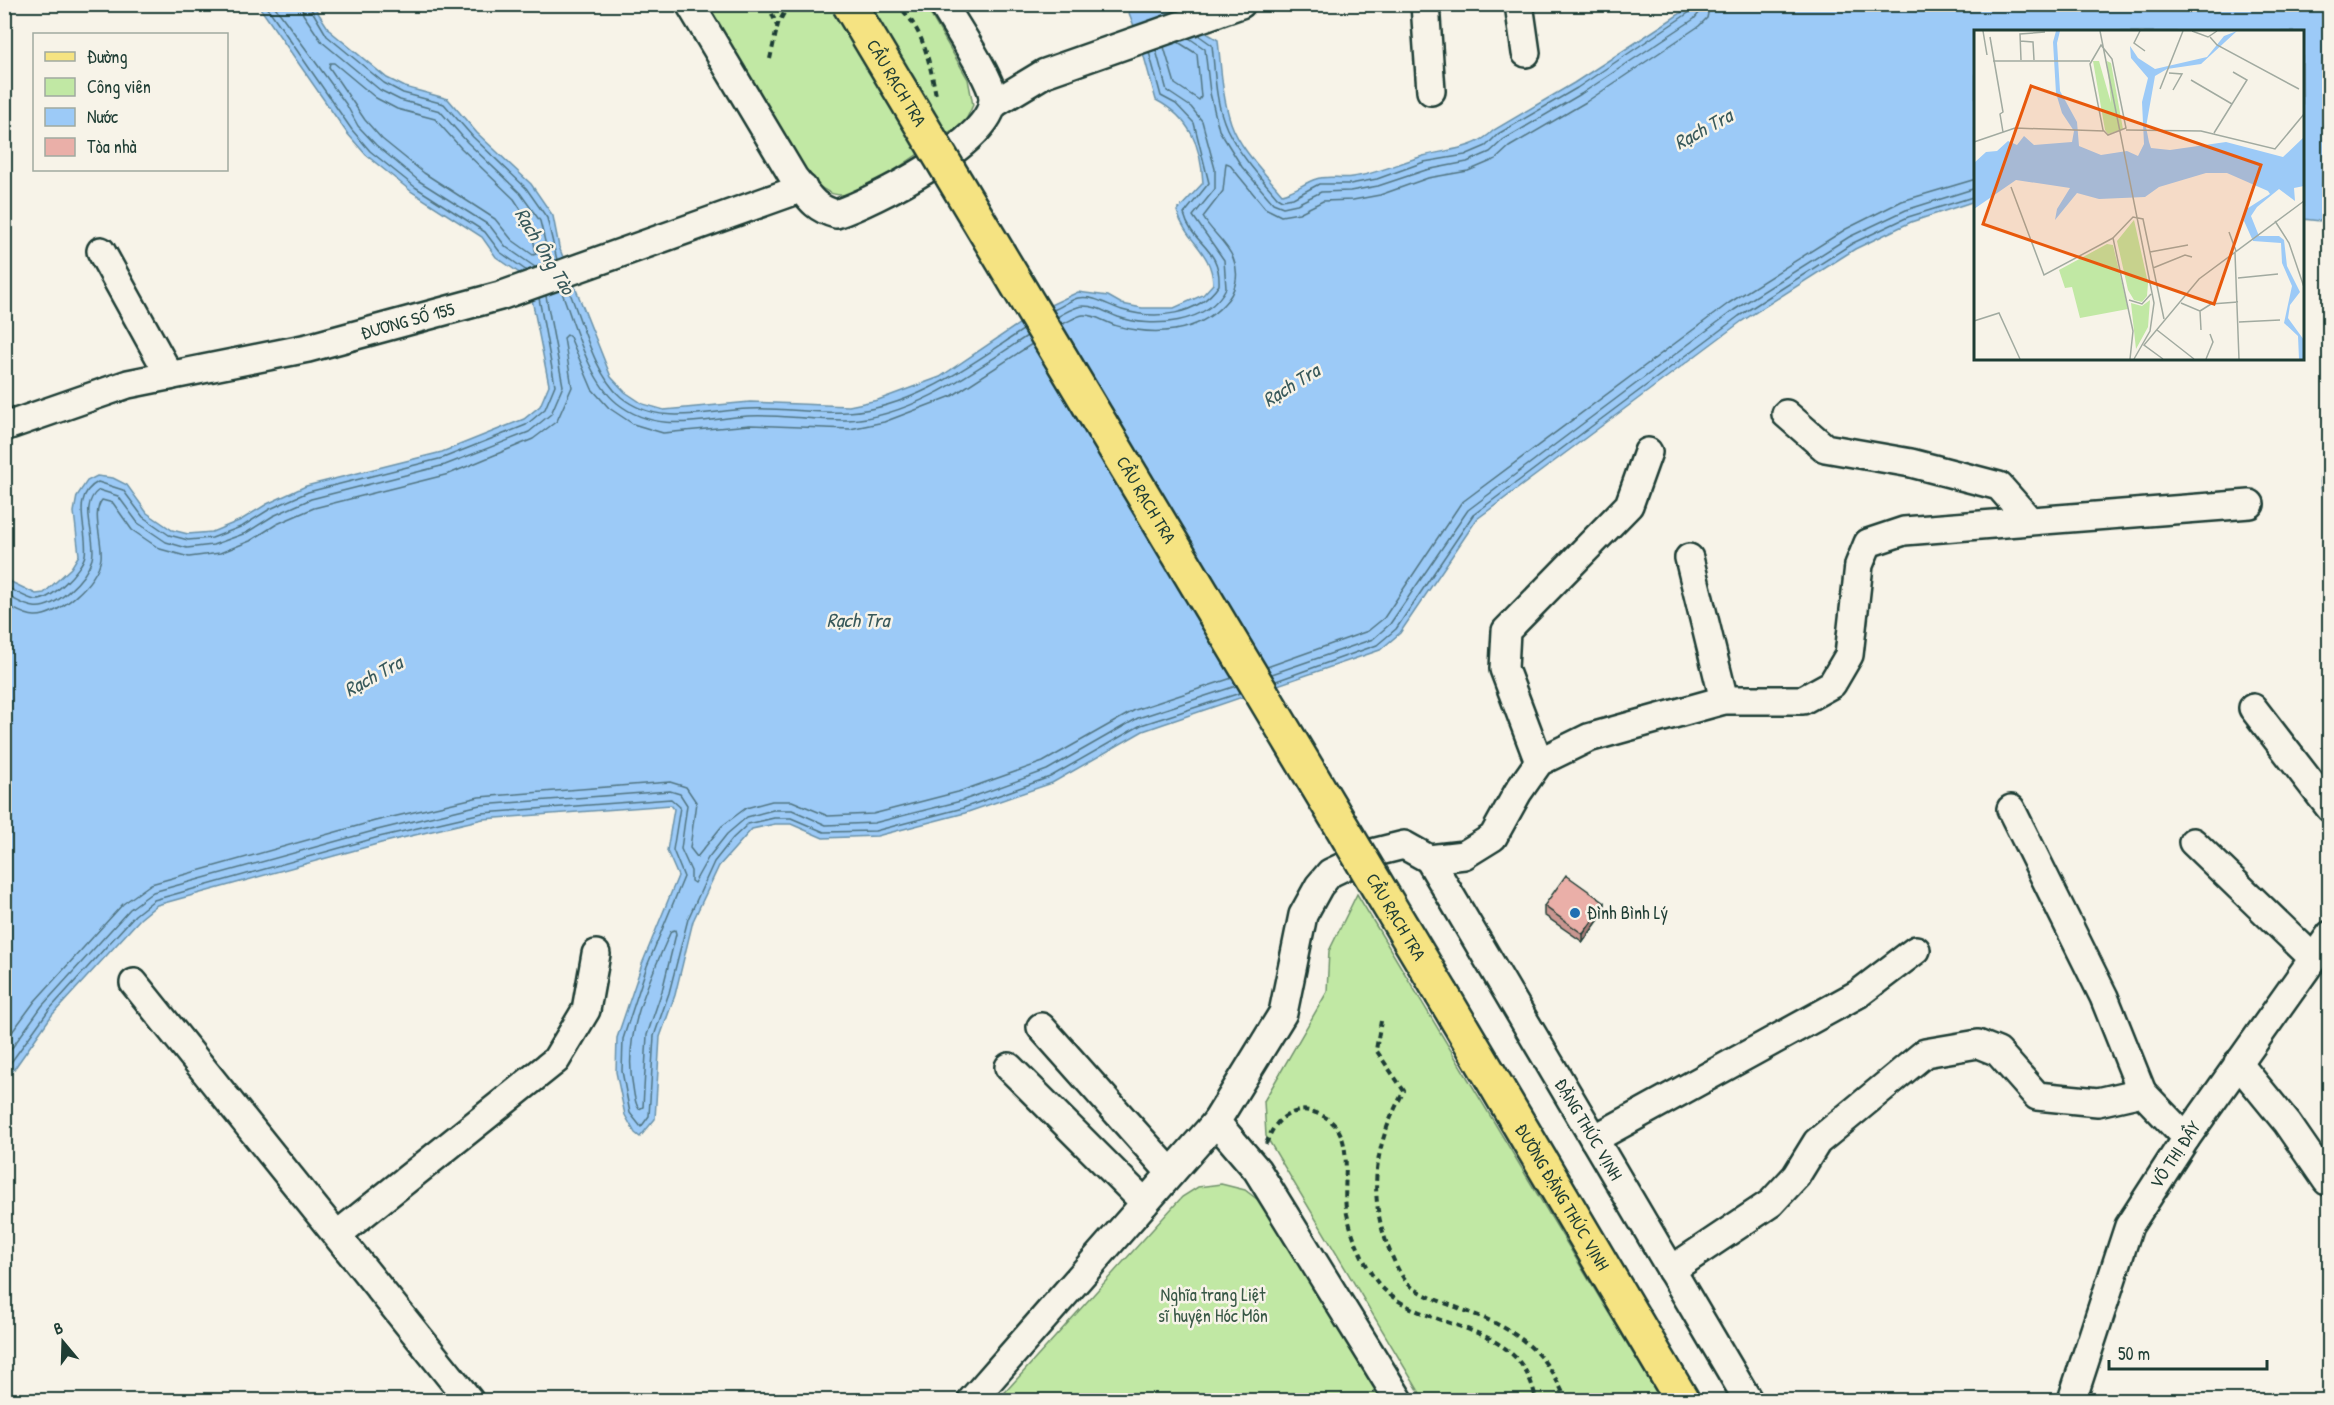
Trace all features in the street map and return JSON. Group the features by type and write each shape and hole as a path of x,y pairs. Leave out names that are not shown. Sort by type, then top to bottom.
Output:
{"main road":[{"name":"CẦU RẠCH TRA","path":"849,4 1442,994"},
{"name":"ĐƯỜNG ĐẶNG THÚC VỊNH","path":"1442,994 1682,1401"}],"street":[{"path":"690,4 811,201 821,210 836,214 890,192 974,136 992,105 1045,73 1230,9"},
{"path":"943,4 990,87 992,105"},
{"path":"1425,4 1431,91"},
{"path":"1520,4 1526,53"},
{"name":"ĐƯƠNG SỐ 155","path":"4,427 101,392 308,348 524,288 803,188"},
{"path":"101,251 170,376"},
{"path":"1786,414 1826,448 1911,463 1999,486 2029,520"},
{"path":"1539,762 1504,669 1506,631 1629,505 1648,452"},
{"path":"972,1401 1216,1122 1284,1013 1303,915 1330,873 1372,853 1404,845 1429,859 1464,855 1493,837 1518,792 1539,762 1588,738 1724,700 1803,700 1832,684 1849,655 1859,565 1868,543 1904,531 2250,504"},
{"path":"1689,558 1724,700"},
{"path":"2253,708 2330,808"},
{"path":"2011,809 2104,997 2142,1092 2186,1138"},
{"path":"2193,842 2313,958"},
{"name":"ĐẶNG THÚC VỊNH","path":"1429,859 1748,1401"},
{"name":"VÕ THỊ ĐẦY","path":"2072,1401 2128,1227 2186,1138 2330,935"},
{"path":"1594,1139 1858,994 1916,950"},
{"path":"337,1235 556,1060 586,1010 596,954"},
{"path":"134,983 469,1401"},
{"path":"1041,1027 1171,1173"},
{"path":"1671,1270 1771,1203 1796,1176 1817,1142 1925,1053 1978,1044 1998,1052 2037,1096 2098,1102 2142,1092"},
{"path":"2238,1063 2287,1124 2327,1181"},
{"path":"1009,1067 1145,1203"},
{"path":"1216,1122 1257,1170 1399,1401"}],"path":[{"path":"768,4 777,28"},
{"path":"770,58 777,28 789,4"},
{"path":"896,4 920,33 928,55 937,104"},
{"path":"1381,1021 1376,1050 1404,1091 1385,1131 1377,1158 1374,1189 1379,1220 1396,1267 1411,1286 1430,1298 1498,1322 1518,1335 1552,1372 1566,1401"},
{"path":"1257,1170 1272,1128 1286,1114 1303,1110 1329,1118 1341,1132 1345,1148 1347,1212 1356,1242 1372,1274 1401,1305 1464,1326 1502,1345 1521,1366 1533,1385 1536,1401"}],"green space":[{"path":"707,5 925,5 968,79 973,105 965,122 867,189 841,195 828,192 807,176"},
{"path":"1357,894 1661,1400 1424,1400 1266,1136 1264,1101 1327,992 1329,951"},
{"name":"Nghĩa trang Liệt sĩ huyện Hóc Môn","path":"1221,1184 1245,1190 1262,1203 1384,1400 998,1400 1182,1197 1198,1187"}],"water":[{"name":"Rạch Tra","path":"258,5 313,5 330,31 387,78 405,87 448,99 477,133 531,184 553,216 559,247 611,377 625,392 643,404 664,410 750,402 849,406 878,400 940,377 1038,311 1078,292 1108,296 1122,304 1142,308 1174,308 1203,295 1213,284 1212,272 1204,254 1186,231 1177,211 1203,183 1200,157 1192,134 1185,124 1168,107 1156,100 1140,42 1126,5 1172,5 1174,13 1218,40 1224,92 1235,133 1246,151 1282,194 1320,178 1361,176 1423,156 1478,142 1494,130 1574,83 1693,5 2329,5 2329,222 2304,219 2304,30 1974,30 1974,201 1911,222 1855,249 1742,321 1477,519 1400,633 1380,650 1143,731 1052,783 965,813 877,836 823,838 791,824 775,824 752,829 719,866 693,921 675,995 660,1037 655,1119 640,1137 635,1133 625,1115 616,1072 617,1038 642,964 678,876 667,851 674,809 671,805 483,819 381,843 157,905 140,919 52,1015 5,1082 5,579 36,594 44,593 71,568 79,555 74,512 77,496 87,481 97,476 113,478 127,485 147,513 172,530 188,534 212,532 241,520 267,504 306,486 442,452 524,419 540,406 549,385 528,279 496,257 482,237 412,192 366,155 347,133"},
{"path":"2329,445 2329,513 2322,495 2320,479"}],"building":[{"name":"Đình Bình Lý","path":"1566,875 1605,903 1583,934 1544,906"}],"place":[{"name":"Đình Bình Lý","path":"1575,913"}],"water label":[{"name":"Rạch Ông Tào","path":"545,251"}]}
